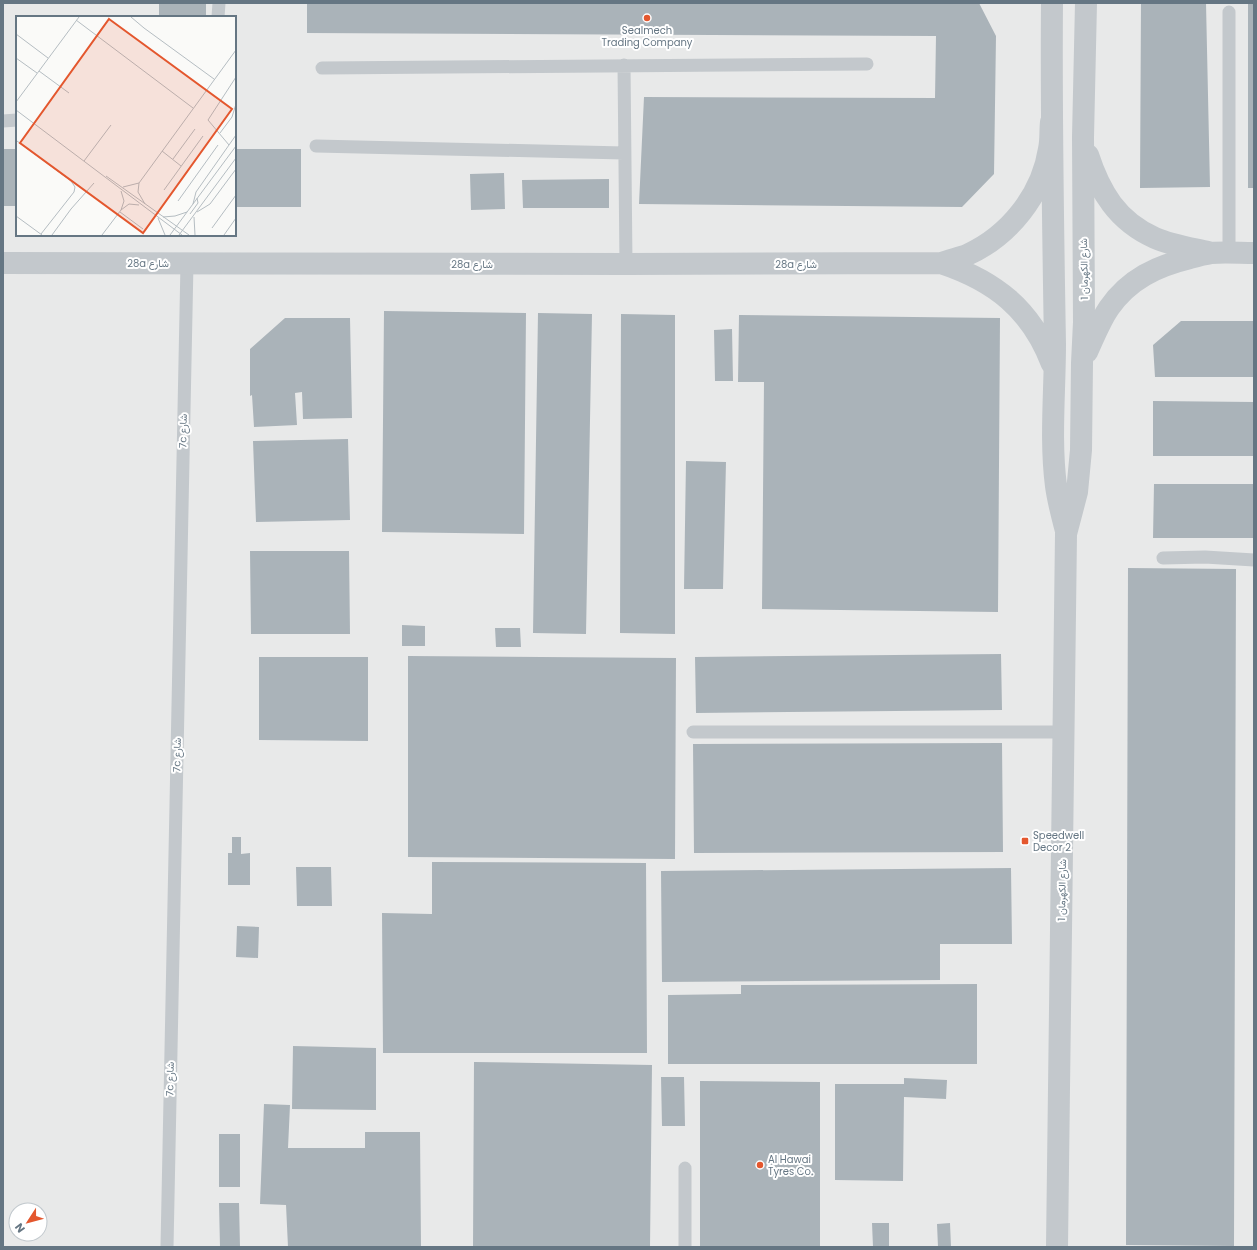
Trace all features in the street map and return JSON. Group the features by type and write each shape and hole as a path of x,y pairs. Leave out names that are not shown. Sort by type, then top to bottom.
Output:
{"street":[{"name":"شارع الكهرمان 1","path":"1052,3 1051,122 1055,467 1060,510 1066,534 1057,1247"},
{"name":"شارع الكهرمان 1","path":"1066,534 1072,513 1080,471 1081,450 1084,322 1083,137 1086,3"},
{"name":"28a شارع","path":"3,263 941,263 967,255 991,241 1012,223 1029,201 1042,176 1049,150 1051,122"},
{"path":"1083,137 1095,177 1105,196 1119,213 1136,227 1155,238 1220,253"},
{"path":"1082,363 1109,308 1122,292 1138,279 1155,269 1174,262 1220,253 1254,253"},
{"name":"28a شارع","path":"941,263 984,281 1003,295 1020,311 1035,330 1047,350 1055,372"}],"lane":[{"path":"218,16 219,3"},
{"path":"1220,253 1229,12"},
{"path":"322,68 867,64"},
{"path":"624,65 626,264"},
{"path":"3,121 16,120"},
{"path":"316,146 624,153"},
{"name":"7c شارع","path":"167,1247 187,263"},
{"path":"1163,558 1205,557 1254,560"},
{"path":"693,732 1064,732"},
{"path":"685,1168 686,1247"}],"shaded area":[{"path":"3,3 1254,3 1254,1247 3,1247"}],"building":[{"path":"159,3 206,3 206,16 159,16"},
{"path":"307,3 979,3 996,36 994,174 962,207 639,204 644,97 935,98 936,36 307,33"},
{"path":"1141,3 1206,3 1210,187 1140,188"},
{"path":"1248,3 1254,3 1254,188 1248,188"},
{"path":"3,149 16,149 16,206 3,206"},
{"path":"236,149 301,149 301,207 236,207"},
{"path":"504,173 505,209 471,210 470,174"},
{"path":"609,179 609,208 523,208 522,180"},
{"path":"384,311 526,313 524,534 382,532"},
{"path":"538,313 592,314 586,634 533,633"},
{"path":"621,314 675,315 675,634 620,633"},
{"path":"739,315 1000,318 998,612 762,609 764,382 738,382"},
{"path":"285,318 350,318 352,418 303,419 302,392 295,393 297,425 254,427 252,395 250,396 250,349"},
{"path":"1181,321 1254,321 1254,377 1155,377 1153,345"},
{"path":"732,329 733,381 715,381 714,330"},
{"path":"1153,401 1254,402 1254,456 1153,456"},
{"path":"348,439 350,520 256,522 253,441"},
{"path":"686,461 726,462 723,589 684,589"},
{"path":"1154,484 1254,484 1254,538 1153,538"},
{"path":"250,551 349,551 350,634 251,634"},
{"path":"1128,568 1236,569 1234,1246 1126,1245"},
{"path":"402,625 425,626 425,646 402,646"},
{"path":"495,628 520,628 521,647 496,647"},
{"path":"1001,654 1002,710 696,713 695,657"},
{"path":"408,656 676,658 675,859 408,857"},
{"path":"259,657 368,657 368,741 259,740"},
{"path":"1002,743 1003,852 694,853 693,744"},
{"path":"232,837 241,837 241,854 250,853 250,885 228,885 228,853 232,853"},
{"path":"432,862 646,863 647,1053 383,1053 382,913 432,914"},
{"path":"296,867 331,867 332,906 297,906"},
{"path":"1011,868 1012,944 940,944 940,980 662,982 661,871"},
{"path":"237,926 259,927 258,958 236,957"},
{"path":"977,984 977,1064 668,1064 668,995 741,994 741,985"},
{"path":"293,1046 376,1048 376,1110 292,1109"},
{"path":"474,1062 652,1065 650,1247 473,1247"},
{"path":"661,1077 684,1077 685,1126 662,1126"},
{"path":"904,1078 947,1080 946,1099 904,1097 903,1181 835,1180 835,1084 904,1084"},
{"name":"Al Hawai Tyres Co.","path":"700,1081 820,1082 820,1247 700,1247"},
{"path":"264,1104 290,1105 288,1148 365,1148 365,1132 420,1132 421,1247 288,1247 286,1205 260,1204"},
{"path":"219,1134 240,1134 240,1187 219,1187"},
{"path":"219,1203 239,1203 240,1247 220,1247"},
{"path":"872,1223 889,1223 889,1247 873,1247"},
{"path":"950,1223 951,1247 938,1247 937,1224"}],"place":[{"name":"Sealmech Trading Company","path":"647,18"},
{"name":"Speedwell Decor 2","path":"1025,841"},
{"name":"Al Hawai Tyres Co.","path":"760,1165"}]}
